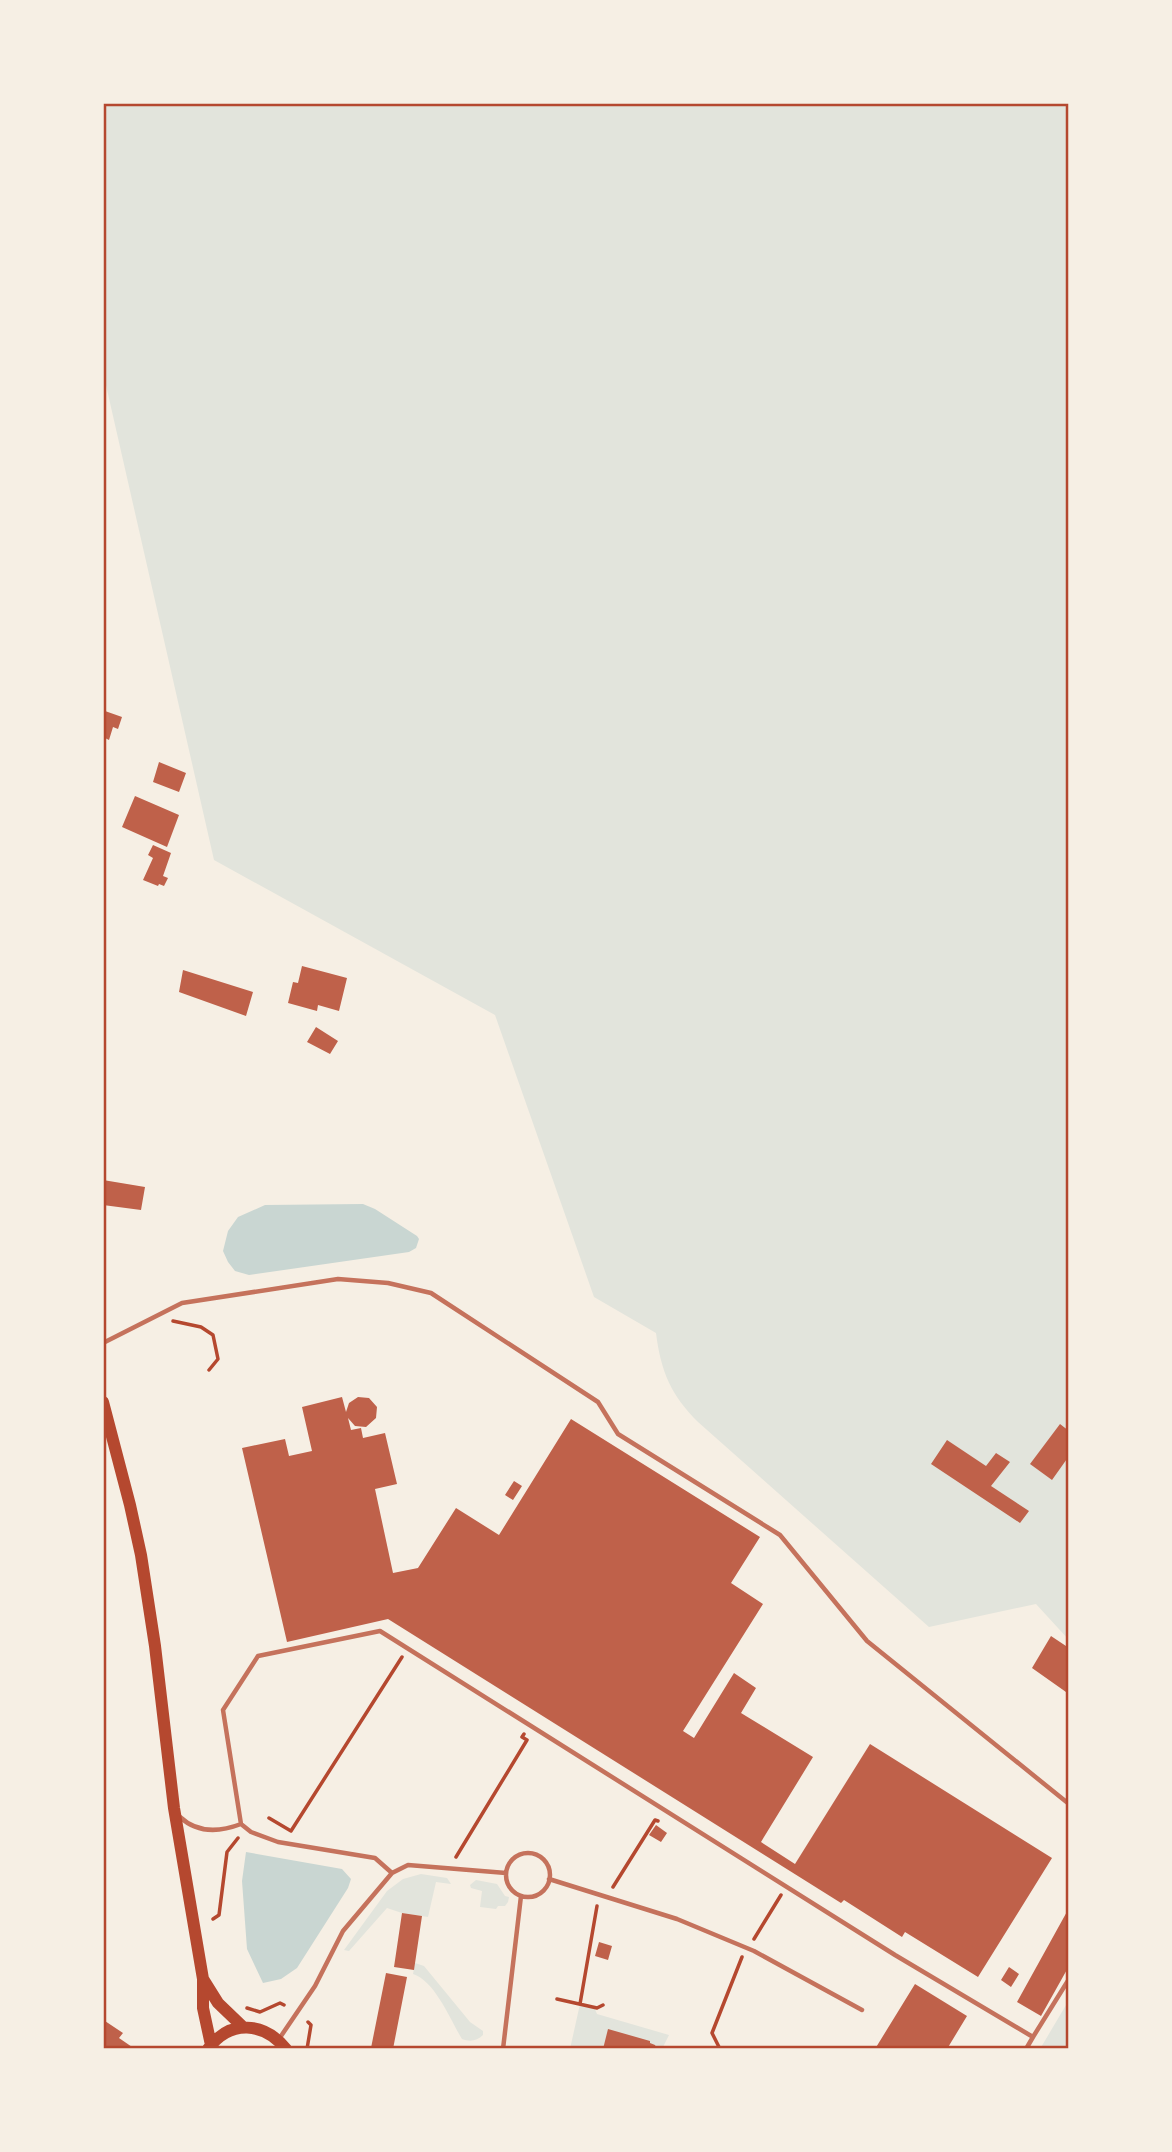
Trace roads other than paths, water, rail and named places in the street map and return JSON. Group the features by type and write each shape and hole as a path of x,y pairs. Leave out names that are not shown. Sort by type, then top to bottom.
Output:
{"main road":[{"path":"103,1402 141,1555 155,1646 174,1808 203,1979 203,2008 209,2047"},
{"path":"203,1979 218,2003 243,2027"},
{"path":"209,2047 230,2030 243,2027 268,2032 283,2044"}],"lane":[{"path":"103,1343 183,1303 338,1279 388,1283 431,1293 598,1402 618,1434 780,1535 867,1641 1069,1804"},
{"path":"392,1872 375,1858 278,1842 241,1824 223,1710 258,1656 380,1631 895,1955 1033,2037"},
{"path":"174,1808 195,1828 222,1831 241,1824"},
{"path":"531,1854 543,1860 550,1872 549,1879 542,1892 528,1897 521,1896 509,1887 506,1873 508,1866 517,1856 531,1854"},
{"path":"283,2044 343,1931 392,1872 408,1865 506,1873"},
{"path":"549,1879 677,1919 754,1951 862,2010"},
{"path":"503,2049 521,1896"},
{"path":"1026,2049 1069,1979"}]}
